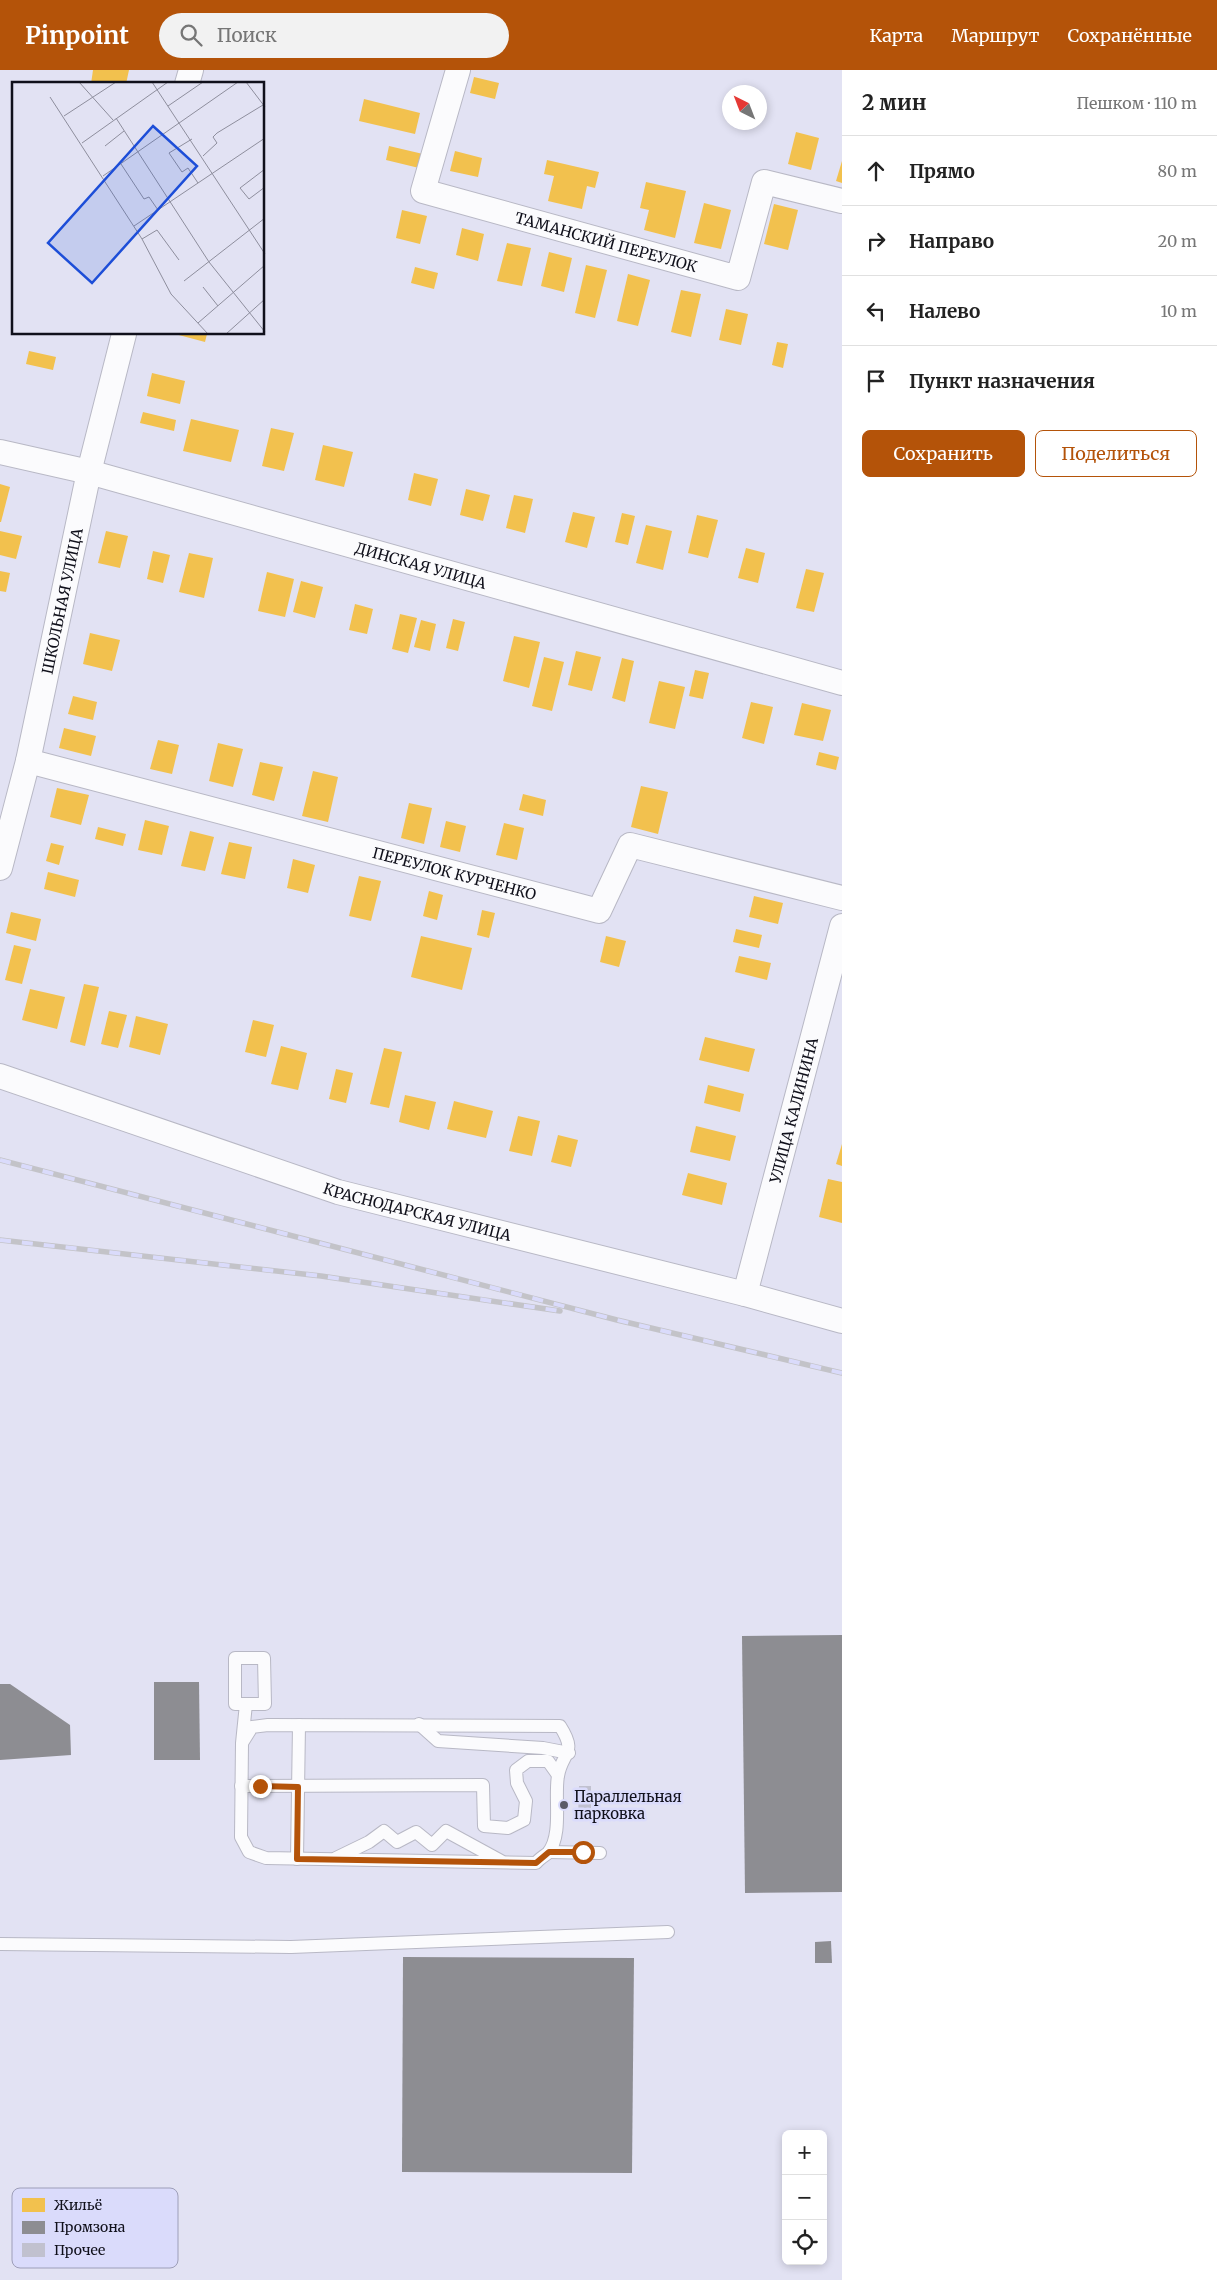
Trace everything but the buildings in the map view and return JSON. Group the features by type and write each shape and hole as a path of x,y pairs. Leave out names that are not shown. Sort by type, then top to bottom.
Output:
{"street":[{"name":"ТАМАНСКИЙ ПЕРЕУЛОК","path":"458,70 423,191 738,278 764,182 842,201"},
{"name":"ШКОЛЬНАЯ УЛИЦА","path":"0,868 28,761 89,472 124,335"},
{"name":"ДИНСКАЯ УЛИЦА","path":"0,452 89,472 842,682"},
{"name":"ПЕРЕУЛОК КУРЧЕНКО","path":"28,761 599,911 630,845 842,898"},
{"name":"УЛИЦА КАЛИНИНА","path":"745,1294 842,926"},
{"name":"КРАСНОДАРСКАЯ УЛИЦА","path":"0,1076 338,1192 745,1294 842,1321"}],"lane":[{"path":"242,1742 252,1727 268,1725 419,1724 560,1726 568,1738 569,1753 558,1775 556,1832 549,1852 536,1863 266,1858 250,1852 241,1837 241,1786 242,1742 251,1704 268,1725"},
{"path":"419,1724 438,1741 512,1746 569,1753"},
{"path":"297,1859 299,1725"},
{"path":"241,1786 483,1785 484,1826 508,1828 524,1820 526,1801 517,1783 516,1770 528,1761 548,1761 558,1775"},
{"path":"334,1859 368,1842 384,1831 397,1842 416,1832 432,1845 446,1831 504,1862"},
{"path":"549,1852 600,1853"},
{"path":"0,1944 291,1947 668,1932"}],"railway":[{"path":"0,1160 617,1320 842,1373"},
{"path":"0,1240 321,1276 560,1311"}],"place":[{"name":"Параллельная парковка","path":"564,1805"}],"route":[{"path":"260,1786 298,1787 297,1859 536,1863 549,1852 583,1852"}]}
